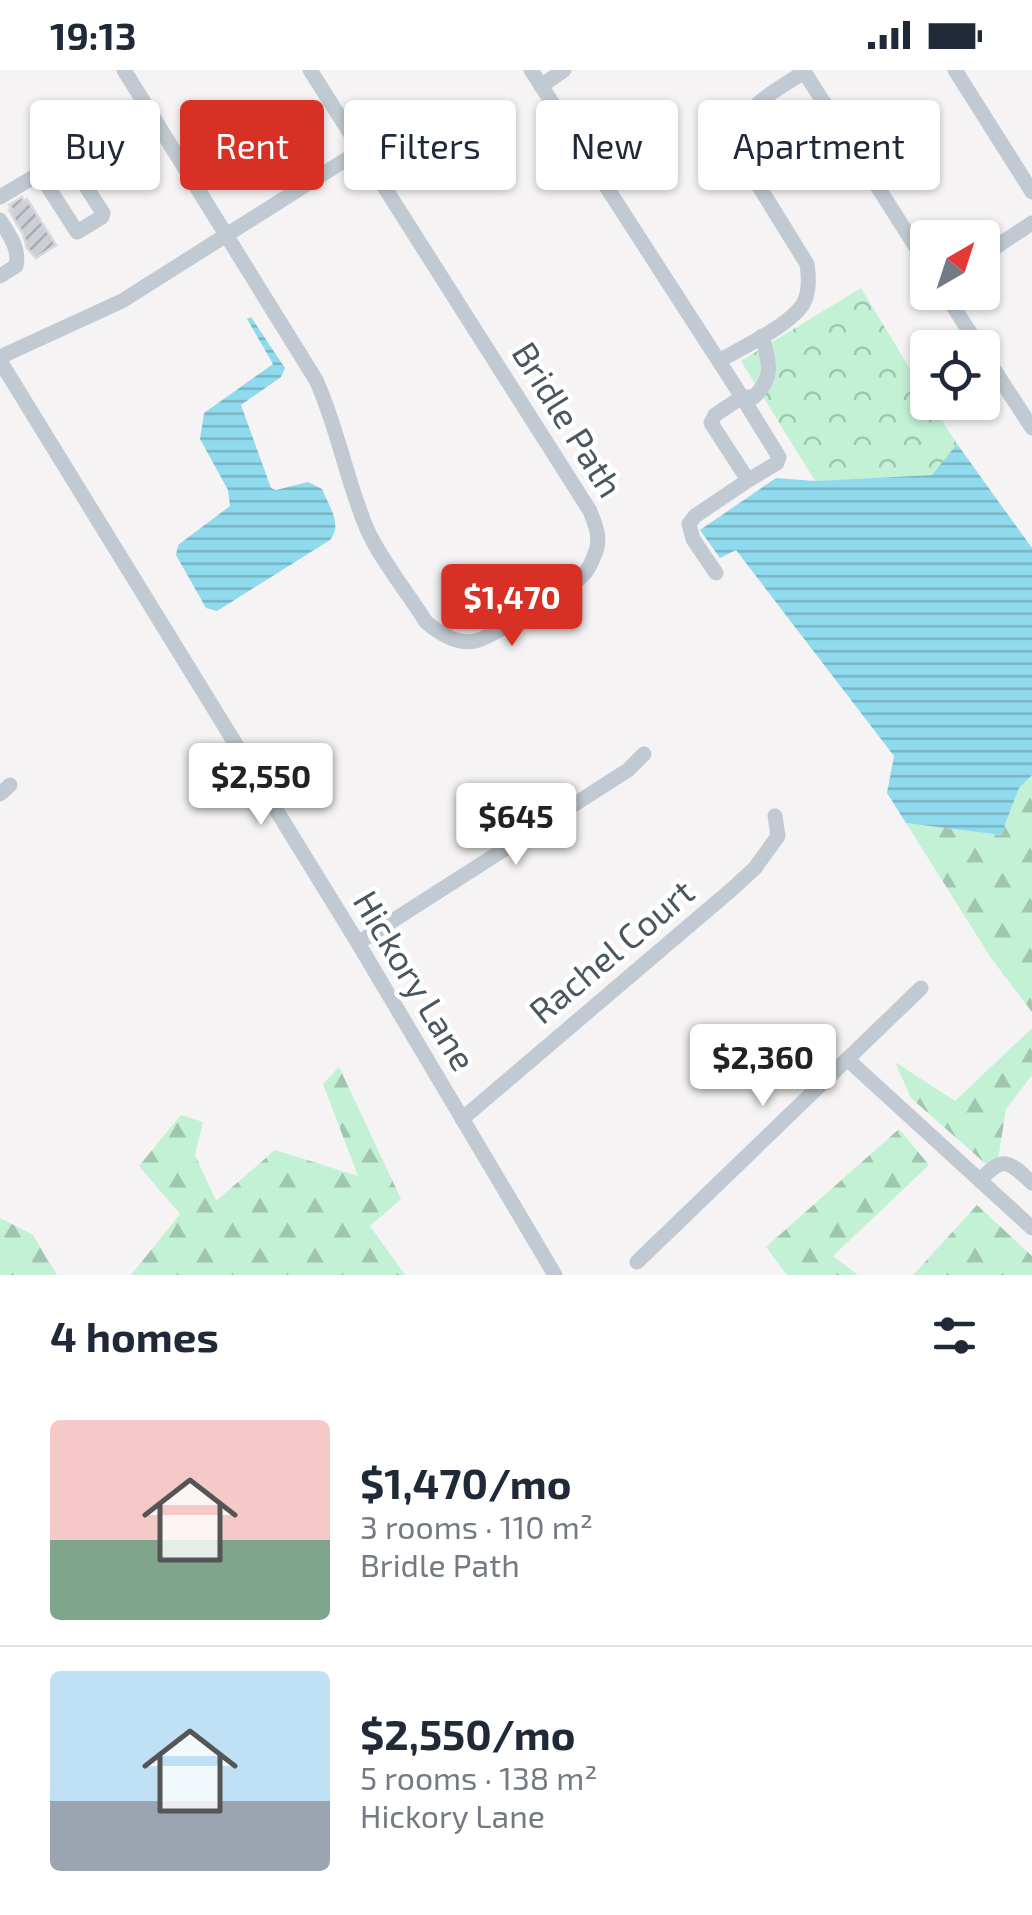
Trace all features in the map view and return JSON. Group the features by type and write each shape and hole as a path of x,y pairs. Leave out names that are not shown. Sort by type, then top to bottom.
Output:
{"street":[{"name":"Bridle Path","path":"124,70 316,380 329,408 369,533 426,622 436,631 462,641 476,641 508,626 582,576 595,555 597,528 590,511 386,190"},
{"name":"Bridle Path","path":"310,70 344,123"},
{"path":"531,70 779,457 777,463 695,516 689,524 692,540 716,573"},
{"path":"541,86 564,70"},
{"path":"954,70 1032,192"},
{"path":"720,360 786,320 803,304 809,281 806,264 746,167 740,134 758,103 803,71 910,238"},
{"path":"67,160 102,216 77,232 39,173 67,160"},
{"path":"0,359 122,301 344,161"},
{"path":"0,197 30,179"},
{"path":"0,220 18,257 16,266 0,276"},
{"path":"1000,244 1032,223"},
{"path":"750,479 712,423 715,414 742,397 754,397 768,382 770,366 762,336"},
{"name":"Hickory Lane","path":"0,359 358,944 555,1275"},
{"path":"1000,378 1032,428"},
{"path":"1015,401 1032,390"},
{"path":"358,944 628,770 644,754"},
{"name":"Rachel Court","path":"462,1119 755,868 778,836 776,816"},
{"path":"637,1262 921,988"},
{"path":"847,1060 1032,1228"},
{"path":"980,1180 1002,1163 1012,1164 1032,1183"}],"green space":[{"path":"861,288 910,369 910,420 942,420 957,444 933,475 815,481 741,361"},
{"path":"1032,775 1032,1012 991,958 906,823 1001,835 1019,788"},
{"path":"1032,1028 1032,1075 1006,1109 996,1173 911,1098 895,1062 955,1101"},
{"path":"339,1067 401,1199 370,1226 405,1275 131,1275 180,1214 139,1166 181,1115 203,1122 195,1155 216,1201 275,1150 358,1176 323,1084"},
{"path":"899,1129 929,1165 833,1256 858,1275 787,1275 766,1247"},
{"path":"977,1205 1032,1256 1032,1275 913,1275"},
{"path":"0,1218 33,1235 57,1275 0,1275"}],"water":[{"path":"251,317 285,368 281,377 241,405 271,488 308,482 322,489 335,528 330,540 217,611 206,608 176,555 178,545 230,506 228,490 200,439 204,413 273,364 247,319"},
{"path":"957,444 1032,548 1032,775 1019,788 1001,835 906,823 887,793 894,756 736,550 720,558 700,530 776,478 815,481 932,475"}],"building":[{"path":"22,197 56,245 36,258 9,210 9,205"}]}
